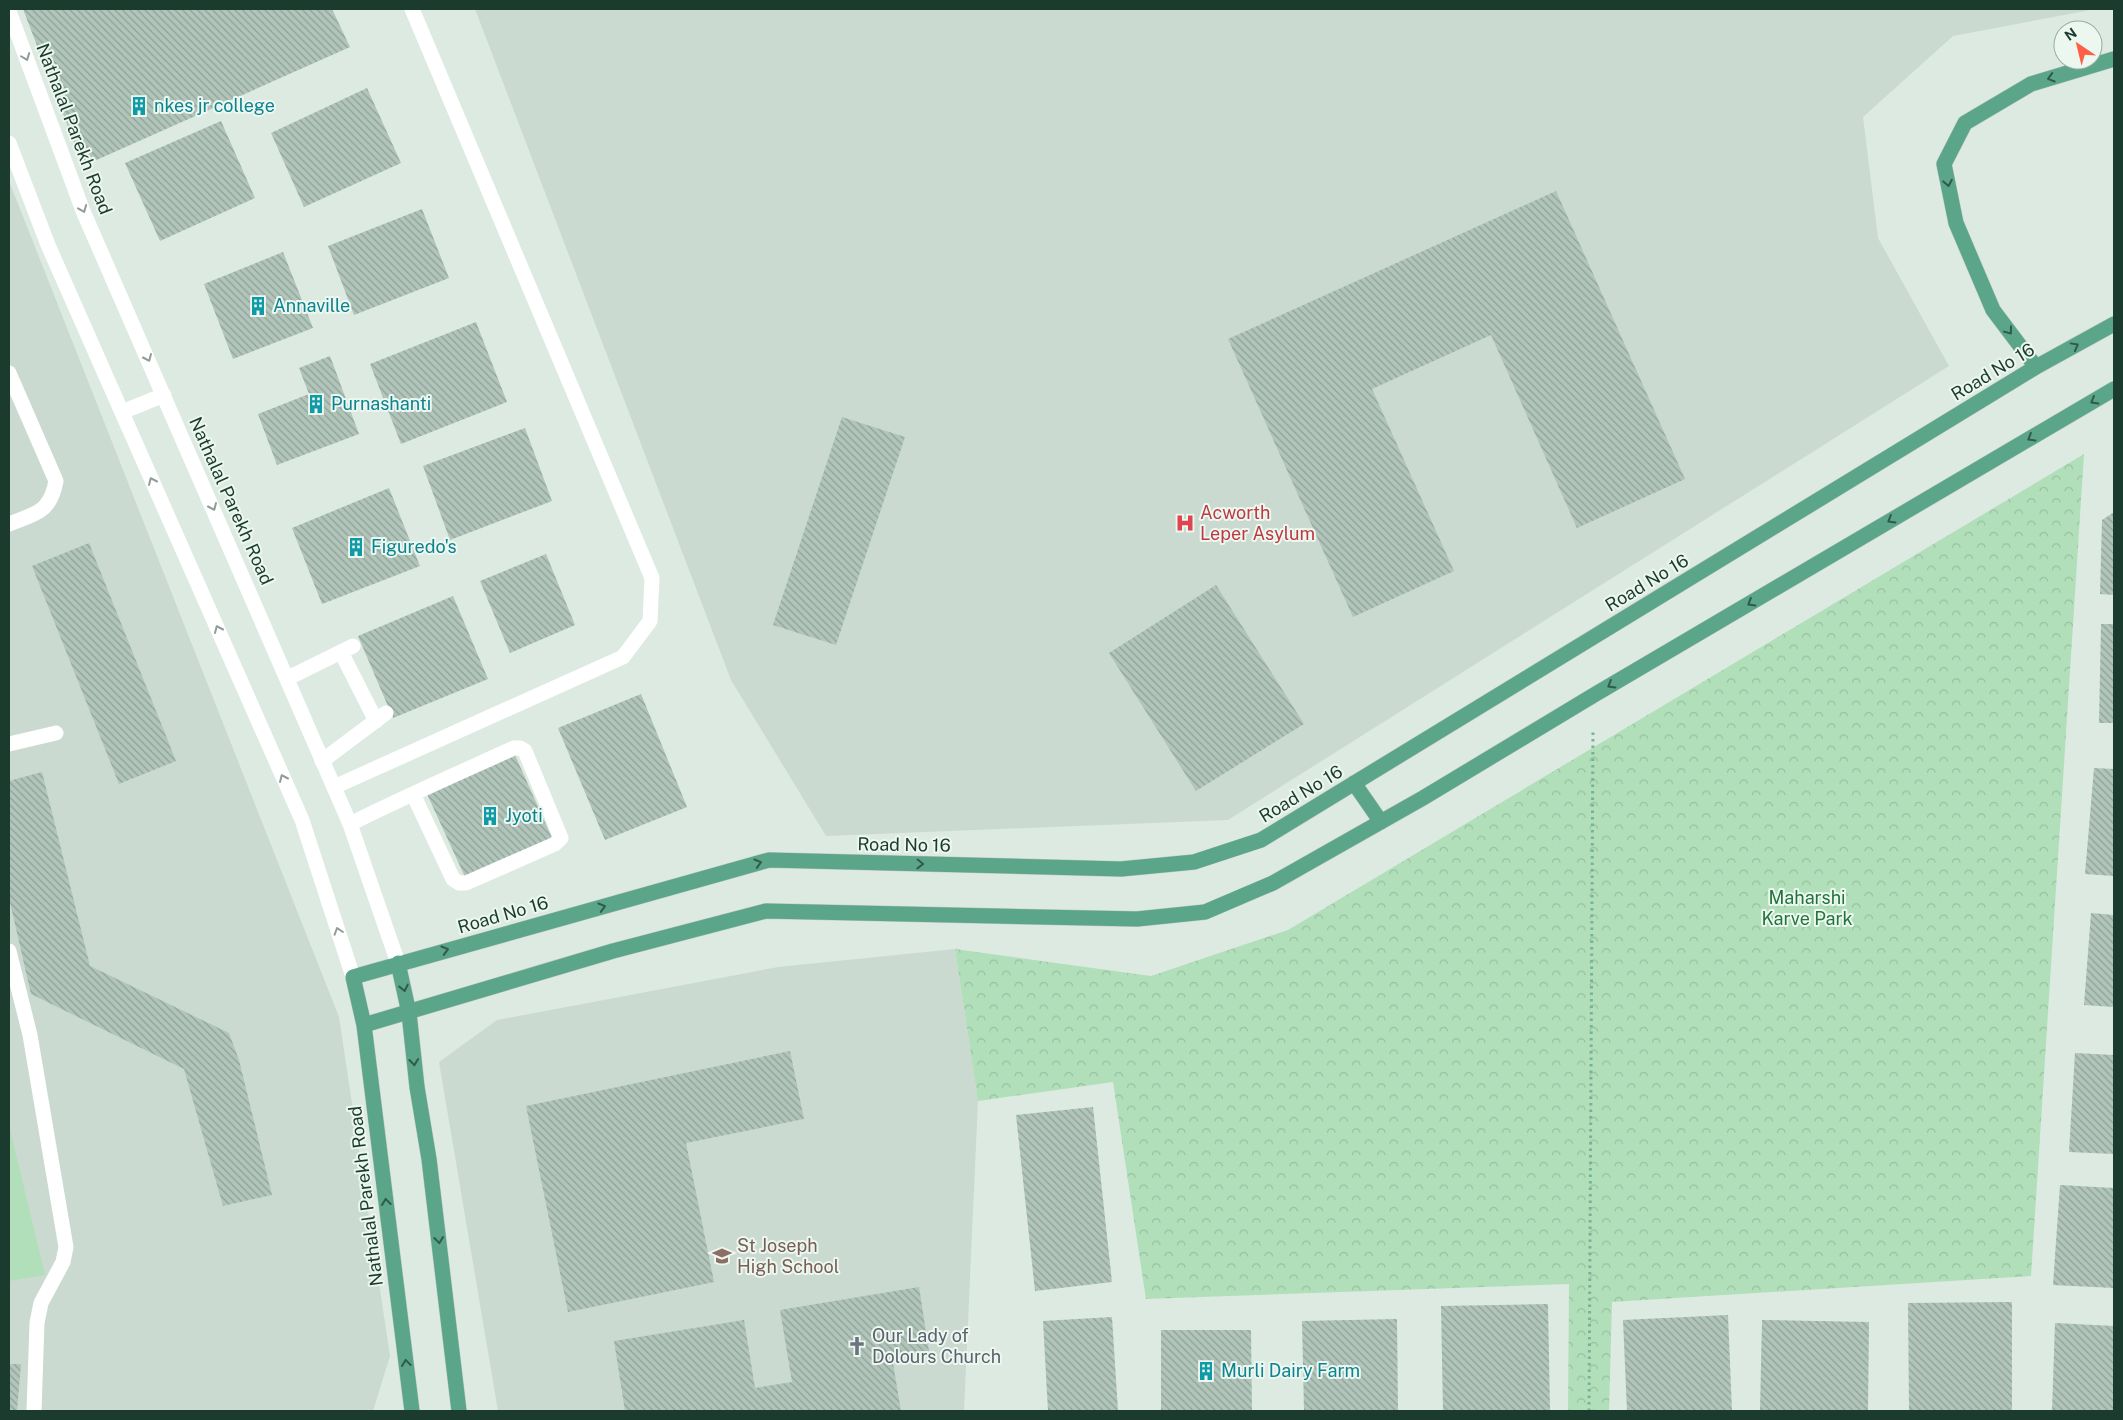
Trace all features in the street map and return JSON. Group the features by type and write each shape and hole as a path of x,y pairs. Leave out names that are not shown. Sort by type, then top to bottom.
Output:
{"main road":[{"path":"2036,367 1993,310 1956,223 1944,164 1965,123 2031,84 2114,59"},
{"name":"Road No 16","path":"398,963 769,860 1121,869 1194,862 1261,840 2036,367 2114,324"},
{"path":"364,1025 613,951 766,911 1137,918 1205,912 1273,883 1381,822 2114,389"},
{"path":"1354,783 1381,822"},
{"path":"353,977 398,963 409,1013 417,1087 429,1159 459,1411"},
{"name":"Nathalal Parekh Road","path":"353,977 364,1025 412,1411"}],"street":[{"path":"334,786 623,657 650,621 652,578 412,9"},
{"name":"Nathalal Parekh Road","path":"9,11 83,210 350,824 398,963"},
{"name":"Nathalal Parekh Road","path":"9,143 48,245 302,820 353,977"},
{"path":"9,373 56,481 53,497 42,510 9,524"},
{"path":"122,412 164,395"},
{"path":"288,678 347,649 381,717 322,761"},
{"path":"9,744 56,733"},
{"path":"350,824 413,794 514,748 520,748 525,751 561,838 555,844 546,848 466,883 459,883 453,879 413,794"},
{"path":"9,952 30,1035 66,1247 63,1262 41,1303 37,1323 34,1411"}],"path":[{"path":"1589,1411 1594,695"}],"shaded area":[{"name":"Acworth Leper Asylum","path":"475,9 2096,9 1953,36 1863,117 1878,238 1949,366 1228,820 826,836 731,680"},
{"path":"9,181 339,1017 390,1356 373,1411 9,1411"},
{"name":"St Joseph High School","path":"955,949 978,1101 964,1411 498,1411 439,1062 497,1020 778,967"}],"green space":[{"name":"Maharshi Karve Park","path":"2084,454 2031,1276 1612,1302 1609,1411 1568,1411 1569,1284 1146,1299 1113,1082 978,1101 955,949 1151,976 1288,930"},
{"path":"9,1125 45,1275 9,1281"}],"building":[{"name":"nkes jr college","path":"23,9 332,9 350,47 83,166"},
{"path":"367,88 401,163 304,207 271,133"},
{"path":"221,121 255,198 160,241 125,163"},
{"path":"1556,191 1685,479 1577,528 1491,335 1372,389 1454,571 1353,617 1228,339"},
{"path":"422,209 449,278 354,315 328,246"},
{"name":"Annaville","path":"283,252 313,328 233,359 204,284"},
{"path":"476,322 507,402 401,444 370,364"},
{"name":"Purnashanti","path":"330,356 359,434 277,465 258,414 309,394 299,368"},
{"path":"842,417 905,437 836,645 773,625"},
{"path":"525,428 552,501 450,540 423,466"},
{"name":"Figuredo's","path":"389,488 420,566 322,604 292,528"},
{"path":"2114,512 2114,595 2100,594 2102,520"},
{"path":"89,543 176,761 119,784 32,566"},
{"path":"546,554 575,625 510,653 480,581"},
{"path":"1216,585 1304,724 1196,791 1109,653"},
{"path":"453,596 488,679 393,718 358,636"},
{"path":"2101,624 2114,624 2114,723 2099,723"},
{"path":"641,694 687,807 605,840 558,728"},
{"name":"Jyoti","path":"515,755 552,838 465,877 427,794"},
{"path":"2094,768 2114,769 2114,876 2085,874"},
{"path":"42,772 90,966 229,1033 239,1060 272,1195 223,1206 184,1069 31,994 9,898 9,781"},
{"path":"2091,913 2114,915 2114,1007 2084,1005"},
{"path":"790,1051 804,1119 686,1143 714,1282 568,1312 526,1106"},
{"path":"2075,1053 2114,1055 2114,1154 2069,1152"},
{"path":"1093,1107 1112,1282 1035,1291 1016,1115"},
{"path":"2060,1185 2114,1188 2114,1288 2053,1285"},
{"name":"Our Lady of Dolours Church","path":"919,1287 929,1351 892,1357 901,1411 625,1411 614,1341 744,1320 755,1388 792,1382 780,1310"},
{"path":"2012,1302 2012,1411 1909,1411 1908,1303"},
{"path":"1548,1304 1550,1411 1443,1411 1441,1306"},
{"path":"1728,1315 1732,1411 1627,1411 1623,1320"},
{"path":"1112,1317 1118,1411 1048,1411 1043,1321"},
{"path":"1397,1319 1398,1411 1304,1411 1302,1321"},
{"path":"1762,1320 1869,1322 1868,1411 1760,1411"},
{"path":"2055,1323 2114,1326 2114,1411 2052,1411"},
{"name":"Murli Dairy Farm","path":"1161,1330 1251,1330 1252,1411 1161,1411"},
{"path":"9,1364 21,1364 17,1411 9,1411"}],"place":[{"name":"nkes jr college","path":"139,106"},
{"name":"Annaville","path":"258,306"},
{"name":"Purnashanti","path":"316,404"},
{"name":"Acworth Leper Asylum","path":"1185,523"},
{"name":"Figuredo's","path":"356,547"},
{"name":"Jyoti","path":"490,816"},
{"name":"St Joseph High School","path":"722,1256"},
{"name":"Our Lady of Dolours Church","path":"857,1346"},
{"name":"Murli Dairy Farm","path":"1206,1371"}]}
